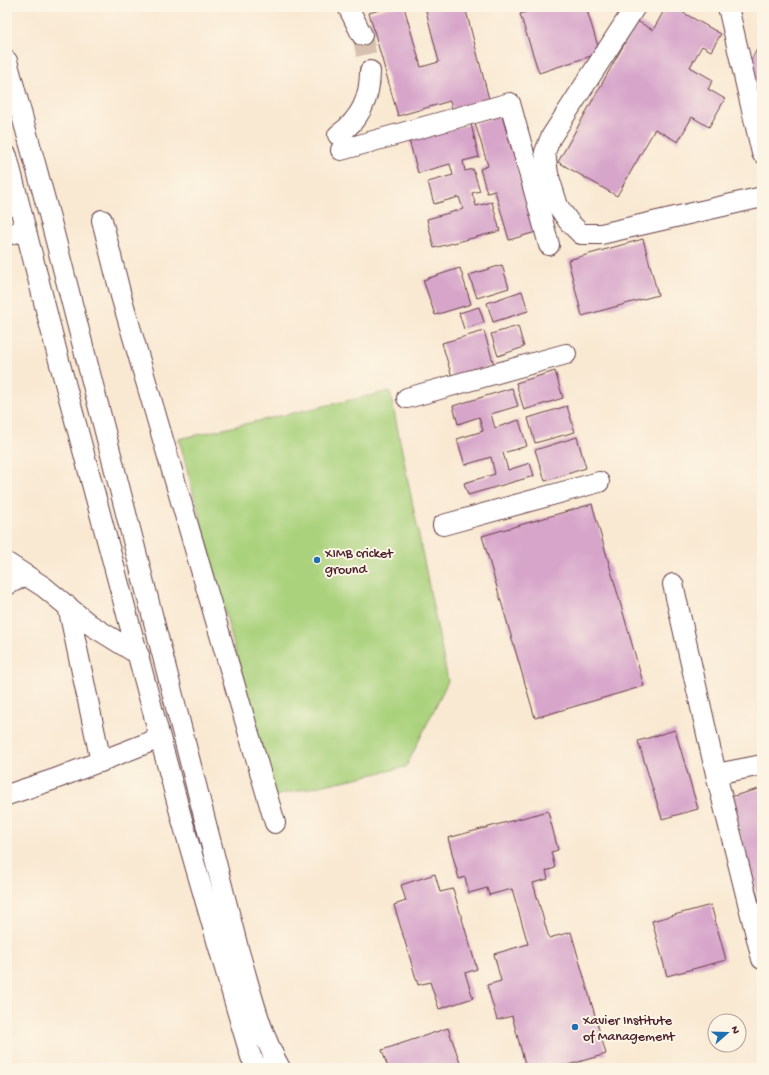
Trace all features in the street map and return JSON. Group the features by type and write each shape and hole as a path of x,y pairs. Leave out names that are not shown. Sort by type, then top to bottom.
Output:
{"street":[{"path":"348,7 362,35"},
{"path":"635,7 551,137 545,152 548,174 558,206 569,222 581,234 601,234 758,198 762,199"},
{"path":"728,7 762,153"},
{"path":"7,61 52,226 239,952 272,1053 280,1068"},
{"path":"370,71 370,89 361,111 340,143 510,103 549,245"},
{"path":"7,156 160,738 236,1010 251,1057 258,1068"},
{"path":"102,220 121,296 275,824"},
{"path":"7,234 26,230"},
{"path":"407,398 566,354"},
{"path":"443,526 599,482"},
{"path":"7,563 44,587 89,624 139,655"},
{"path":"7,585 26,575"},
{"path":"673,584 716,774 762,959"},
{"path":"68,606 101,762"},
{"path":"7,795 101,762 160,738"},
{"path":"716,774 762,765"}],"green space":[{"name":"XIMB cricket ground","path":"390,391 448,681 406,767 274,796 179,439"}],"building":[{"path":"390,7 404,7 421,67 439,62 425,7 465,7 489,99 452,109 450,101 398,116 369,13"},
{"path":"541,7 586,7 600,53 539,73 520,14"},
{"path":"666,7 673,7 721,34 711,51 702,46 690,67 713,80 708,89 725,99 709,127 692,117 678,142 655,129 617,196 558,162 637,21 653,30"},
{"path":"762,41 762,88 756,84 749,63"},
{"path":"502,116 536,232 509,240 495,191 487,193 480,169 488,166 475,123"},
{"path":"471,124 479,157 463,161 465,171 473,169 480,191 472,193 476,206 492,202 500,231 434,248 427,219 463,209 459,197 434,204 428,182 453,175 450,164 418,173 409,140"},
{"path":"643,239 658,295 582,316 568,260"},
{"path":"502,265 509,288 477,298 469,275"},
{"path":"460,268 471,304 435,315 423,280"},
{"path":"522,291 528,311 493,322 487,303"},
{"path":"479,307 484,322 464,329 459,313"},
{"path":"518,326 524,347 498,356 491,334"},
{"path":"484,331 494,365 452,377 442,343"},
{"path":"555,371 563,398 524,410 516,383"},
{"path":"512,388 518,406 491,414 495,428 519,420 527,446 503,453 508,470 530,463 534,476 468,495 464,483 495,474 491,457 465,465 457,439 483,431 479,417 458,424 453,406"},
{"path":"567,406 575,432 535,443 528,418"},
{"path":"577,437 586,468 545,481 535,450"},
{"path":"592,504 644,686 535,718 482,536"},
{"path":"675,730 698,809 662,819 638,741"},
{"path":"762,788 762,913 730,797"},
{"path":"548,811 558,850 551,852 555,868 546,871 548,879 533,883 549,938 571,932 606,1054 558,1068 526,1068 512,1016 497,1020 487,985 501,981 494,954 528,944 512,889 489,895 487,888 469,893 465,877 459,879 448,838"},
{"path":"435,874 440,892 453,889 477,969 465,973 473,998 439,1009 430,982 418,985 394,905 406,901 401,885"},
{"path":"711,905 726,960 667,976 652,921"},
{"path":"448,1028 462,1068 388,1068 382,1050"}],"tunnel":[{"path":"362,35 370,71"}],"place":[{"name":"XIMB cricket ground","path":"317,560"},
{"name":"Xavier Institute of Management","path":"575,1027"}]}
